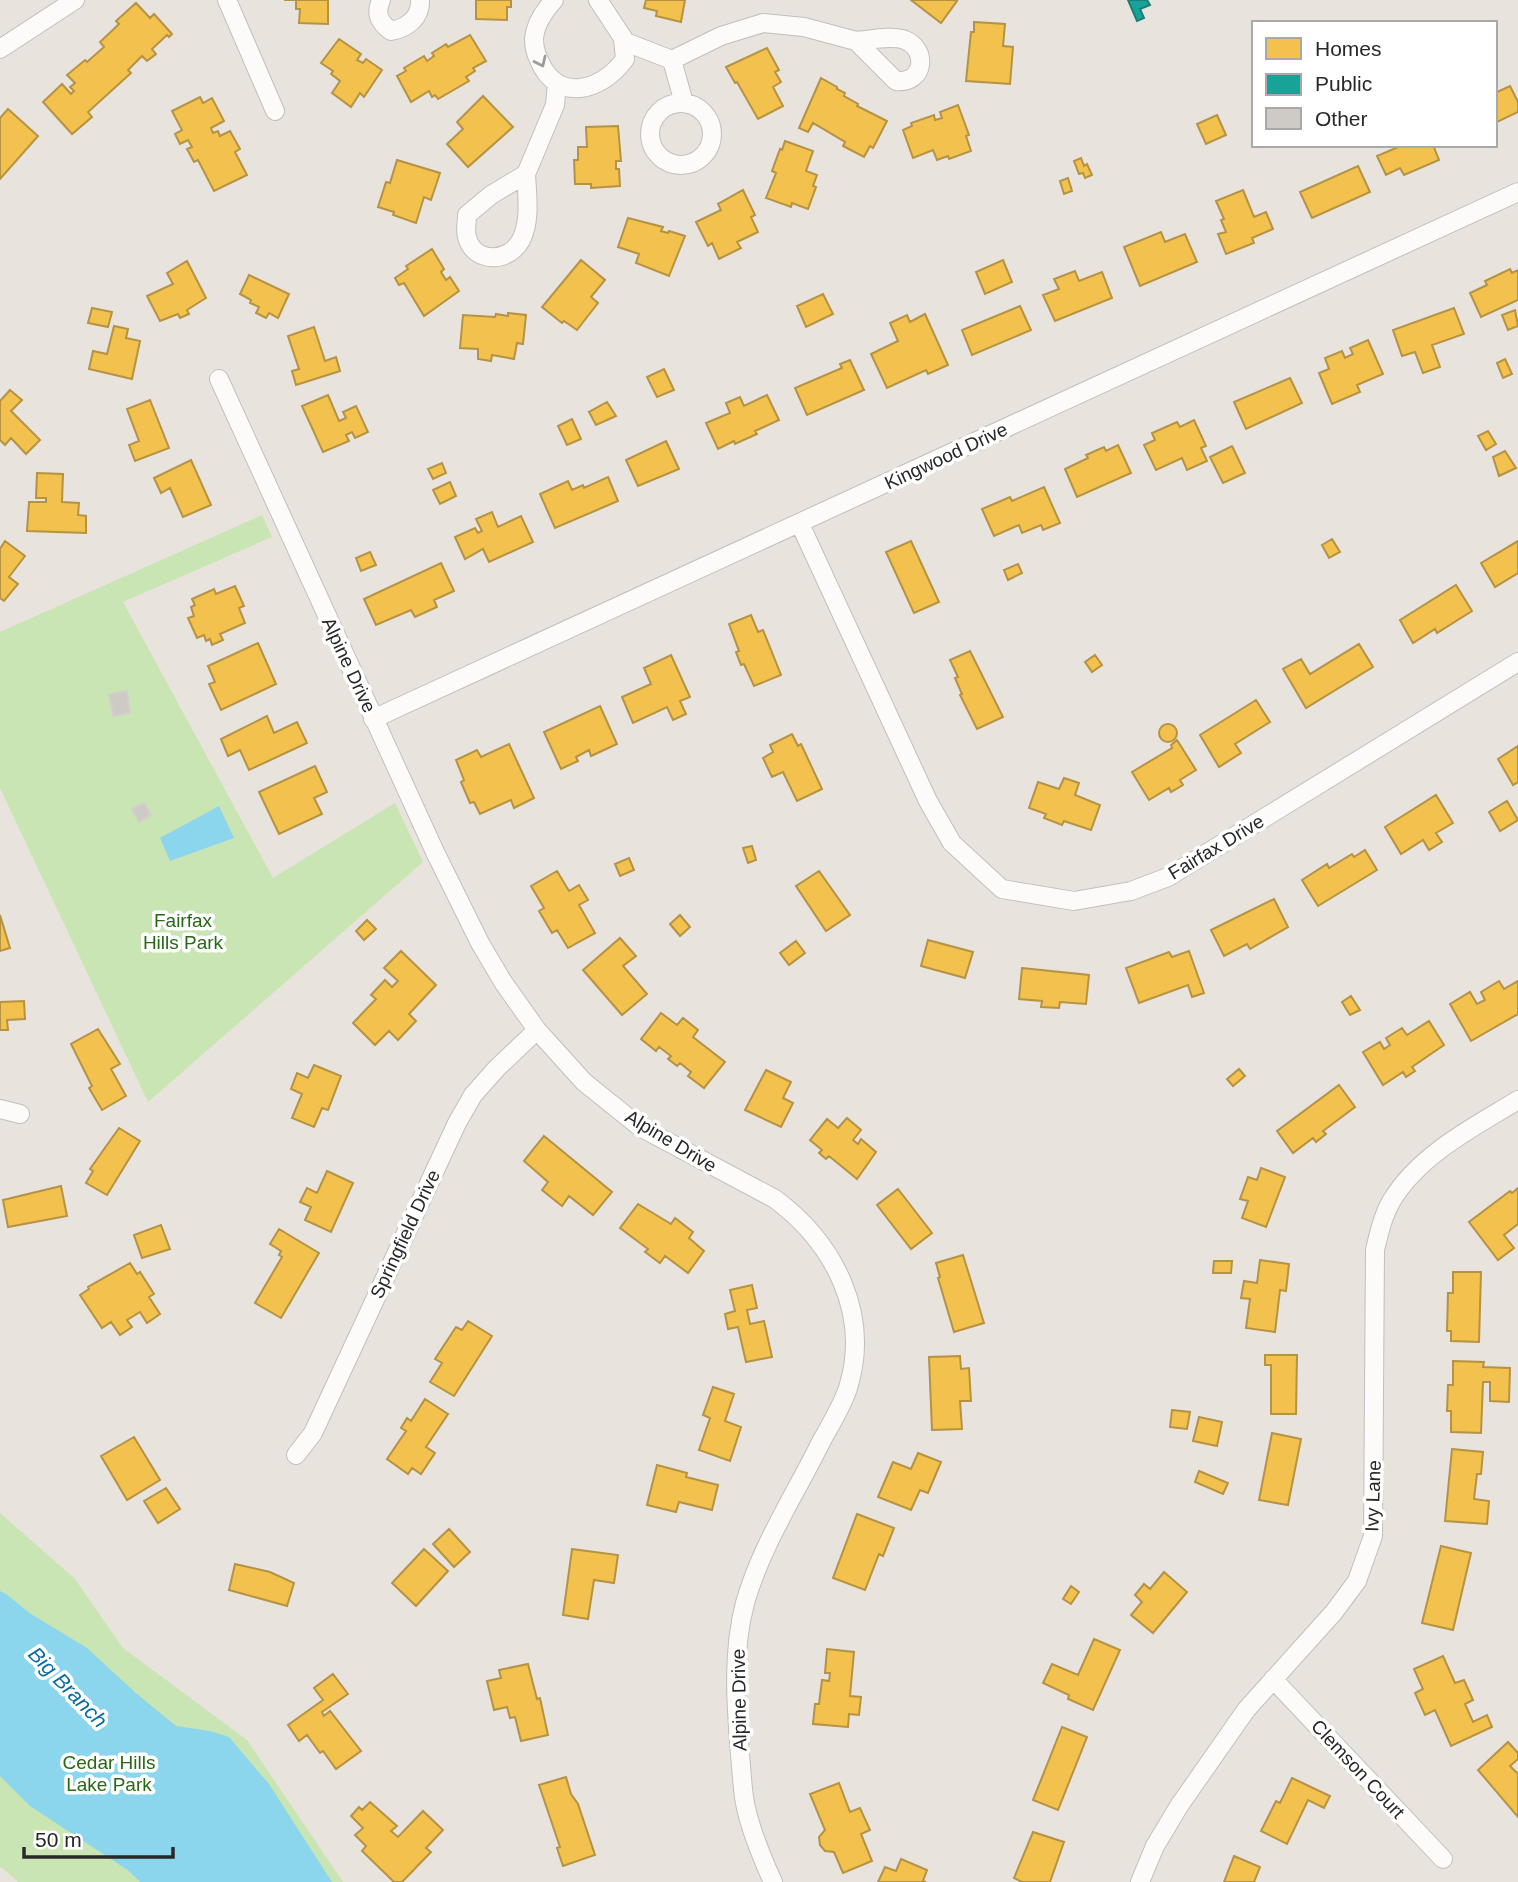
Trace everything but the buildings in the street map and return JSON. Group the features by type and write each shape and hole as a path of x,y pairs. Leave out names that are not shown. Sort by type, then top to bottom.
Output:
{"street":[{"path":"0,49 75,0"},
{"path":"227,0 275,111"},
{"path":"380,0 377,10 381,23 391,31 401,29 414,21 420,0"},
{"path":"554,0 539,23 534,38 536,54 542,68 552,80 581,88 597,85 610,77 625,59 624,41 617,26 598,0"},
{"path":"624,41 672,60 721,36 762,23 804,27 856,41"},
{"path":"672,60 684,103"},
{"path":"526,174 491,195 467,215 466,236 473,251 484,258 498,257 510,252 521,240 527,213 526,174 555,105 557,83"},
{"name":"Kingwood Drive","path":"373,719 1518,192"},
{"name":"Alpine Drive","path":"219,379 373,719 480,943 503,982 537,1030 584,1082 640,1127 775,1199 794,1213 832,1260 849,1299 854,1345 848,1389 768,1546 746,1600 738,1630 738,1718 745,1805 756,1845 773,1882"},
{"name":"Fairfax Drive","path":"800,524 928,801 953,843 1002,889 1074,901 1131,891 1168,877 1518,662"},
{"name":"Springfield Drive","path":"296,1455 313,1433 443,1151 473,1094 537,1030"},
{"name":"Ivy Lane","path":"1140,1882 1155,1846 1179,1805 1246,1710 1334,1612 1357,1581 1373,1536 1375,1251 1382,1222 1400,1189 1430,1157 1518,1100"},
{"path":"0,1109 20,1114"},
{"name":"Clemson Court","path":"1273,1679 1443,1859"}],"green space":[{"name":"Fairfax Hills Park","path":"262,515 272,537 123,602 273,878 395,803 423,862 148,1102 0,788 0,632"},
{"name":"Cedar Hills Lake Park","path":"0,1513 75,1579 123,1648 247,1740 343,1882 18,1882 0,1866"}],"water":[{"path":"219,806 234,838 170,861 160,838"},
{"name":"Cedar Hills Lake Park","path":"0,1591 31,1614 87,1648 176,1726 229,1737 269,1784 332,1882 140,1882 129,1871 30,1806 0,1776"}],"water label":[{"name":"Big Branch","path":"68,1687"}]}
